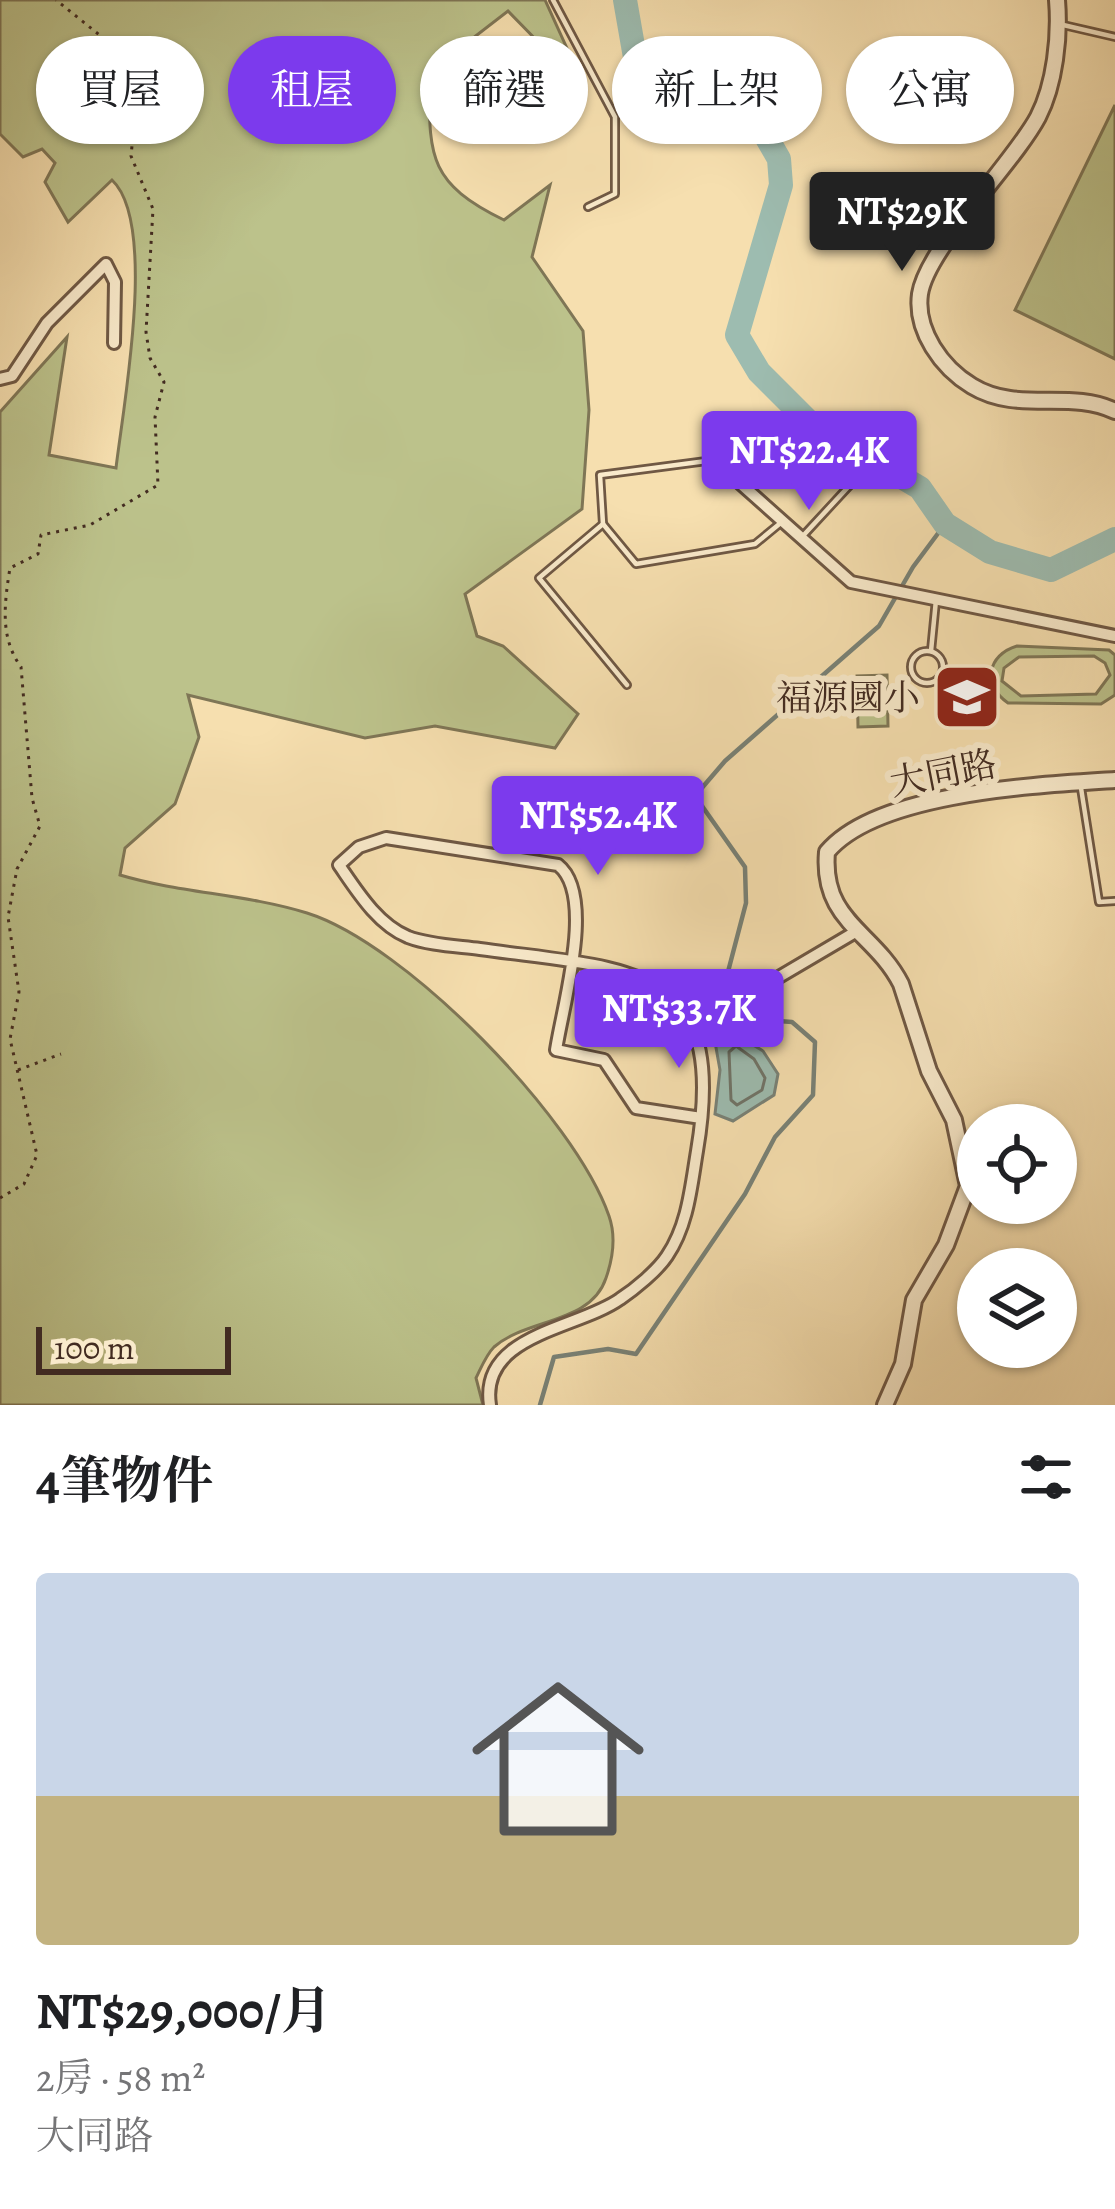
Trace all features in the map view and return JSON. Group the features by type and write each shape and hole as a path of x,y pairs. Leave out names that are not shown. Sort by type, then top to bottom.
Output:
{"street":[{"path":"1057,0 1059,24 1040,114 920,292 923,325 937,356 973,386 1019,404 1099,403 1115,411"},
{"path":"0,379 12,376 47,323 106,264 115,282 114,343"},
{"path":"714,460 851,582 1115,636"},
{"name":"大同路","path":"885,1405 903,1364 914,1300 962,1210 967,1166 890,961 857,931 827,889 827,852 840,837 903,809 1115,780"},
{"path":"490,1405 495,1369 511,1350 619,1301 666,1258 686,1218 701,1118 696,1026 668,993 644,978 569,962 407,937 363,900 339,865 359,847 386,838 550,861 568,873 578,895 569,962 556,1050 604,1060 627,1100 644,1112 701,1118"},
{"path":"696,1026 857,931"}],"lane":[{"path":"553,0 615,117 620,172 615,194 588,207"},
{"path":"1059,24 1115,37"},
{"path":"744,487 776,452"},
{"path":"714,460 600,475 603,524 636,564 755,544 782,521"},
{"path":"801,538 862,472"},
{"path":"603,524 539,578 627,685"},
{"path":"931,651 936,599"},
{"path":"931,651 940,657 943,672 936,680 921,682 911,664 916,655 931,651"},
{"path":"1080,782 1099,902 1115,901"}],"path":[{"path":"0,1198 24,1184 37,1155 10,1039 19,992 8,917 17,869 40,826 32,798 21,667 6,651 2,627 10,568 38,554 40,535 90,525 158,484 155,417 164,382 150,358 146,332 153,208 131,156 135,115 128,74 102,37 56,0"},
{"path":"16,1071 61,1054"}],"green space":[{"path":"0,0 545,0 561,36 532,36 508,11 476,36 420,36 420,144 432,144 445,177 459,192 504,220 550,185 532,257 583,331 589,410 582,509 465,594 477,636 503,646 578,714 555,748 435,726 365,738 188,695 199,737 175,804 125,848 120,875 284,907 347,931 391,960 482,1039 561,1132 609,1216 613,1239 606,1278 587,1304 494,1347 476,1378 483,1405 0,1405 0,412 67,337 49,455 116,468 135,274 126,202 112,180 68,222 45,182 55,163 42,149 23,157 0,134"},
{"path":"1115,105 1115,359 1015,310"},
{"path":"1017,646 1109,650 1115,655 1115,695 1101,704 1008,703 992,679 994,663","holes":["1094,656 1105,663 1110,675 1096,694 1021,696 1002,681 1004,668 1019,657"]},
{"path":"887,675 888,726 858,727 857,676"}],"water":[{"path":"727,1029 763,1051 778,1074 774,1095 733,1121 715,1114 720,1070 715,1042"}],"waterway":[{"path":"625,0 644,109 675,124 760,126 779,159 781,185 737,335 759,372 809,422 920,488 945,524 990,552 1051,570 1115,539"},
{"path":"540,1405 554,1357 608,1349 636,1354 745,1194 775,1137 813,1095 815,1042 792,1022 753,1019 724,987 746,903 745,867 695,796 725,761 879,626 945,524"}],"place":[{"name":"福源國小","path":"967,697"}]}
